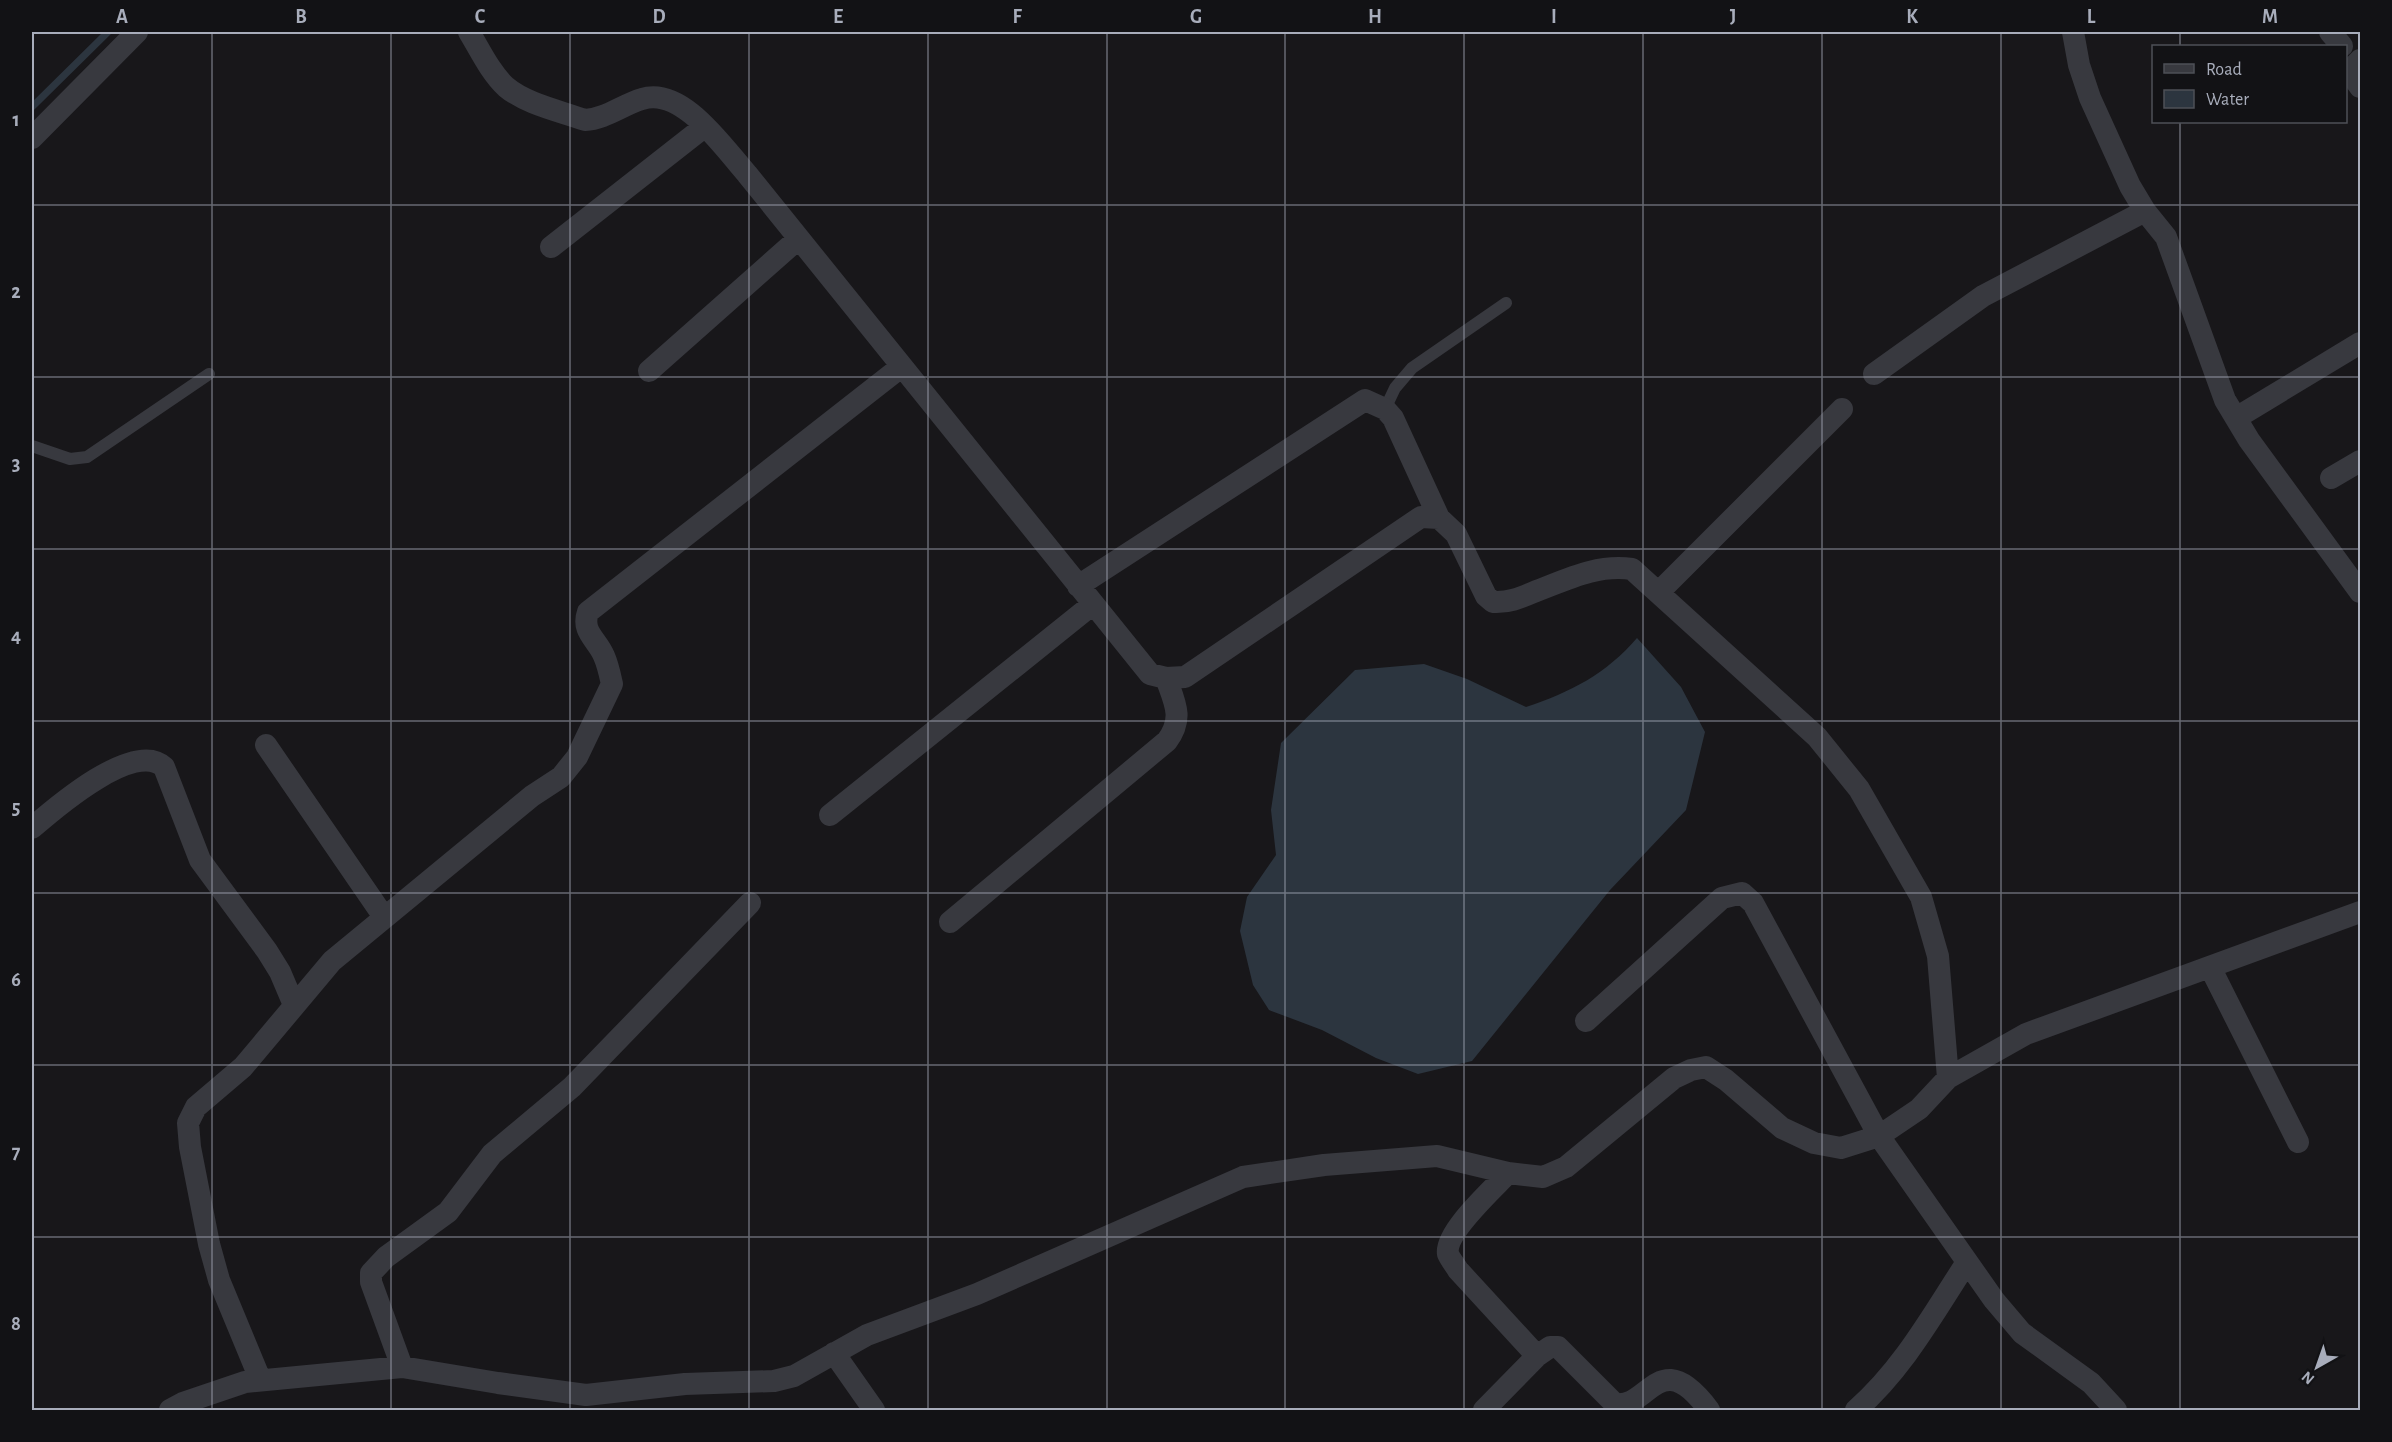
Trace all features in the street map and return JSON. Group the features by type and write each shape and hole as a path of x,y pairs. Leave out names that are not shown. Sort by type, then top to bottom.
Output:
{"street":[{"path":"32,138 137,32"},
{"path":"469,32 491,69 506,86 518,95 585,120 594,120 643,98 662,97 680,105 704,127 747,174 1150,674 1166,678 1185,677 1421,517 1438,518"},
{"path":"2073,32 2079,65 2090,98 2130,186 2145,211 2166,237 2225,400 2360,590"},
{"path":"2330,32 2342,45"},
{"path":"2351,55 2352,76 2361,87"},
{"path":"551,247 704,127"},
{"path":"1874,374 1983,296 2145,211"},
{"path":"649,370 798,239"},
{"path":"2236,418 2361,343"},
{"path":"260,1379 219,1280 209,1244 190,1147 188,1123 196,1107 243,1067 332,961 532,796 561,777 577,757 612,684 604,654 587,631 585,622 588,612 901,367"},
{"path":"1078,586 1356,404 1365,400 1385,409 1393,418 1438,518 1456,534 1486,597 1493,602 1514,600 1594,569 1615,567 1632,569 1660,591 1713,645 1817,737 1859,789 1921,897 1938,956 1948,1078"},
{"path":"1660,591 1842,409"},
{"path":"2331,478 2361,460"},
{"path":"830,815 1093,604"},
{"path":"950,922 1167,741 1176,729 1177,709 1166,678"},
{"path":"266,745 384,917"},
{"path":"32,828 74,791 123,766 148,758 157,760 164,767 200,860 267,951 280,972 294,1005"},
{"path":"1586,1021 1722,898 1742,893 1753,903 1879,1136 1994,1300 2022,1333 2091,1383 2114,1410"},
{"path":"402,1367 371,1282 371,1273 386,1257 448,1212 492,1154 572,1087 750,903"},
{"path":"171,1410 224,1389 260,1379 402,1367 586,1395 685,1384 774,1381 794,1376 850,1345 977,1294 1243,1178 1324,1165 1437,1156 1508,1173 1543,1177 1566,1167 1674,1078 1691,1070 1706,1067 1726,1080 1782,1128 1814,1143 1841,1148 1879,1136 1919,1109 1948,1078 2026,1034 2361,912"},
{"path":"2210,967 2298,1142"},
{"path":"1508,1173 1458,1228 1449,1243 1449,1255 1458,1270 1537,1356"},
{"path":"1856,1410 1881,1387 1903,1359 1967,1262"},
{"path":"850,1345 874,1410"},
{"path":"1484,1410 1537,1356 1550,1347 1558,1347 1615,1404 1627,1403 1659,1381 1667,1381 1682,1384 1691,1390 1709,1410"}],"lane":[{"path":"1385,409 1395,388 1412,368 1506,303"},
{"path":"32,446 70,459 87,457 209,374"}],"water":[{"path":"1637,638 1681,687 1705,732 1686,810 1610,890 1472,1061 1418,1074 1376,1058 1322,1030 1269,1010 1253,985 1240,931 1247,897 1276,855 1271,810 1281,743 1355,670 1424,664 1467,679 1526,707 1573,688 1600,672"}],"waterway":[{"path":"32,107 108,32"}]}
